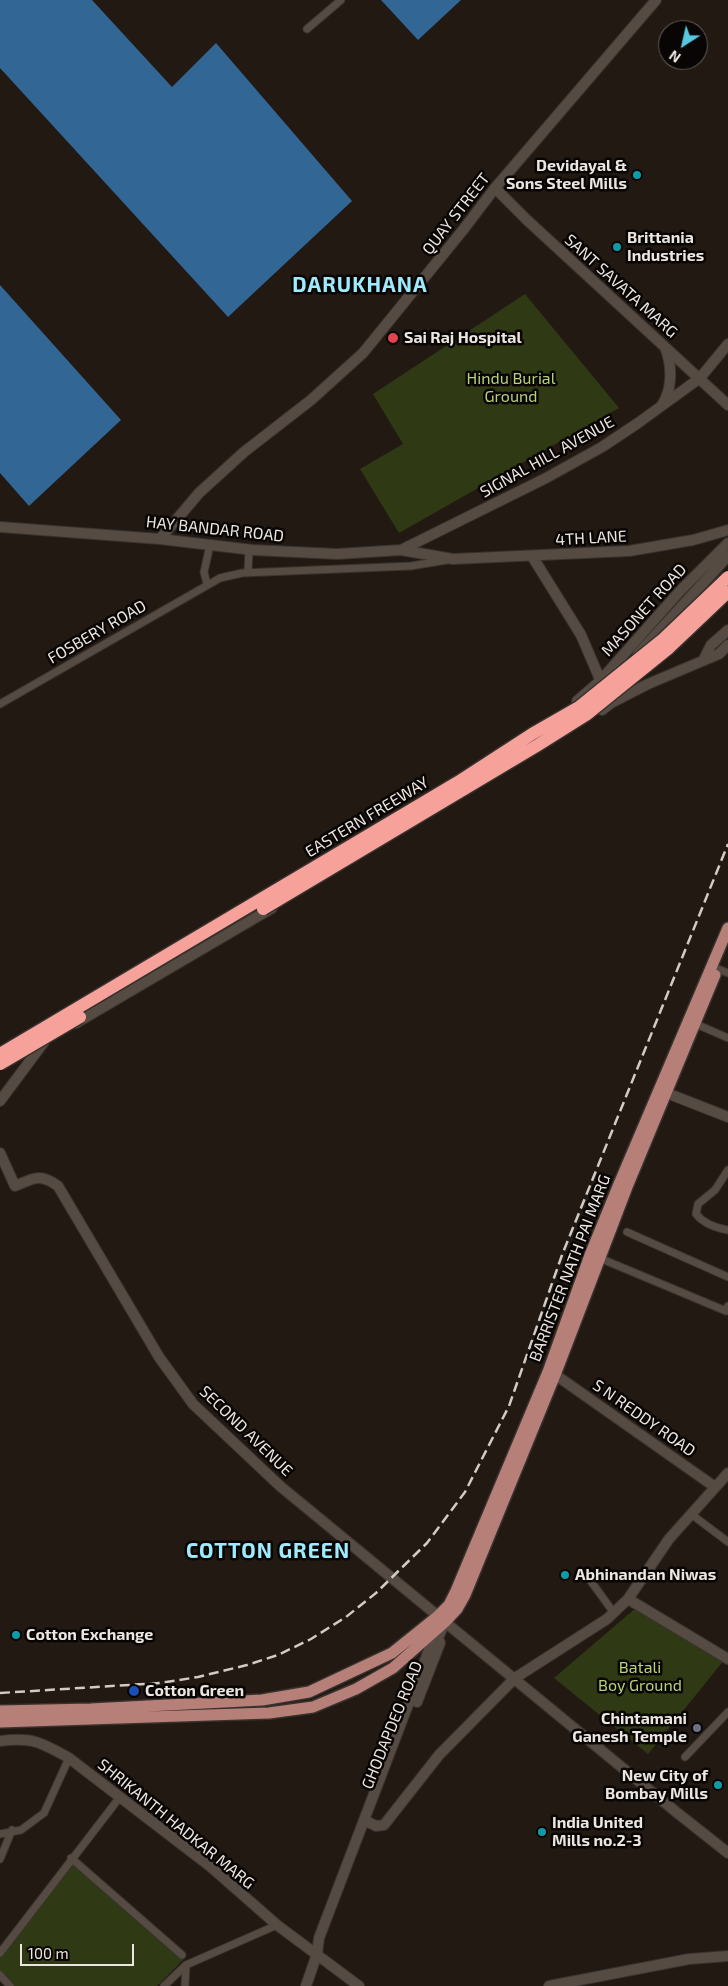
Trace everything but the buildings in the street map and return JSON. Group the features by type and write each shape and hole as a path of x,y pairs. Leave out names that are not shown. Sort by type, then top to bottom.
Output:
{"highway":[{"name":"EASTERN FREEWAY","path":"0,1054 579,707 662,640 728,577"},
{"name":"EASTERN FREEWAY","path":"0,1064 578,720 669,648 728,592"}],"main road":[{"name":"BARRISTER NATH PAI MARG","path":"663,1091 696,1024 728,928"},
{"name":"BARRISTER NATH PAI MARG","path":"442,1619 457,1609 465,1595 595,1256 627,1187 663,1091 707,987 723,971 728,946"},
{"path":"0,1711 91,1709 262,1700 309,1692 392,1653 442,1619"},
{"path":"0,1722 268,1713 313,1707 356,1689 393,1668 442,1619"}],"street":[{"path":"307,29 341,0"},
{"name":"QUAY STREET","path":"160,539 199,493 244,452 311,400 363,353 495,188 656,0"},
{"name":"SANT SAVATA MARG","path":"495,188 532,225 728,404"},
{"name":"SIGNAL HILL AVENUE","path":"401,550 546,478 602,447 660,408 700,378 728,344"},
{"path":"660,408 667,396 670,382 669,359 664,345"},
{"name":"HAY BANDAR ROAD","path":"0,527 160,539 249,550 337,554 401,550"},
{"name":"4TH LANE","path":"207,584 220,578 248,572 411,566 453,559 629,551 693,540 728,530"},
{"name":"MASONET ROAD","path":"610,703 600,680 679,592 728,543"},
{"path":"207,584 204,572 210,545"},
{"path":"248,572 249,550"},
{"name":"4TH LANE","path":"401,550 453,559"},
{"path":"0,1049 459,774 577,701 600,680 581,635 532,556"},
{"path":"610,703 634,658 728,556"},
{"name":"FOSBERY ROAD","path":"0,704 207,584"},
{"path":"704,659 711,645 728,630"},
{"path":"0,1069 472,790 588,720 610,703 704,659 719,654 728,645"},
{"path":"696,1024 728,1038"},
{"path":"36,1028 44,1042"},
{"path":"0,1101 44,1042"},
{"path":"663,1091 728,1117"},
{"name":"SECOND AVENUE","path":"0,1153 15,1186 34,1177 47,1178 58,1186 159,1357 193,1404 280,1486 442,1619"},
{"path":"728,1170 715,1190 698,1204 696,1214 701,1220 728,1230"},
{"path":"627,1232 728,1277"},
{"path":"595,1256 726,1311 728,1306"},
{"name":"S N REDDY ROAD","path":"552,1372 715,1487"},
{"path":"367,1821 380,1826 387,1822 439,1755 515,1678 614,1613 628,1599 669,1539 728,1473"},
{"path":"692,1514 728,1542"},
{"path":"590,1580 614,1613"},
{"path":"628,1599 728,1659"},
{"path":"442,1619 675,1812 728,1852"},
{"name":"GHODAPDEO ROAD","path":"320,1956 367,1821 440,1644 438,1638 442,1619"},
{"path":"685,1757 728,1712"},
{"name":"SHRIKANTH HADKAR MARG","path":"0,1741 26,1739 47,1746 69,1758 211,1867 277,1925 359,1986"},
{"path":"0,1834 12,1830 20,1830 44,1813 69,1758"},
{"path":"0,1954 71,1858 120,1797"},
{"path":"0,1859 12,1830"},
{"path":"71,1858 182,1955"},
{"path":"168,1985 186,1965 277,1925"},
{"path":"306,1986 320,1956"},
{"path":"312,1986 320,1956"},
{"path":"549,1986 690,1959 728,1956"},
{"path":"185,1986 186,1965"},
{"path":"0,1975 10,1986"}],"green space":[{"name":"Hindu Burial Ground","path":"525,294 619,408 399,533 360,469 403,444 373,394"},
{"name":"Batali Boy Ground","path":"637,1607 725,1659 648,1754 554,1678"},
{"path":"72,1860 184,1959 157,1986 12,1986 0,1973 0,1952"}],"water":[{"path":"0,0 92,0 172,87 216,43 352,201 228,317 0,68"},
{"path":"381,0 461,0 418,40"},
{"path":"0,285 121,420 29,506 0,473"}],"railway":[{"path":"0,1693 160,1683 198,1677 278,1655 311,1639 346,1617 376,1593 427,1543 465,1492 509,1406 562,1255 728,844"}],"place":[{"name":"Devidayal & Sons Steel Mills","path":"637,175"},
{"name":"Brittania Industries","path":"617,247"},
{"name":"Sai Raj Hospital","path":"393,338"},
{"name":"Abhinandan Niwas","path":"565,1575"},
{"name":"Cotton Exchange","path":"16,1635"},
{"name":"Cotton Green","path":"134,1691"},
{"name":"Chintamani Ganesh Temple","path":"697,1728"},
{"name":"New City of Bombay Mills","path":"718,1785"},
{"name":"India United Mills no.2-3","path":"542,1832"}],"district":[{"name":"DARUKHANA","path":"360,285"},
{"name":"COTTON GREEN","path":"268,1551"}]}
